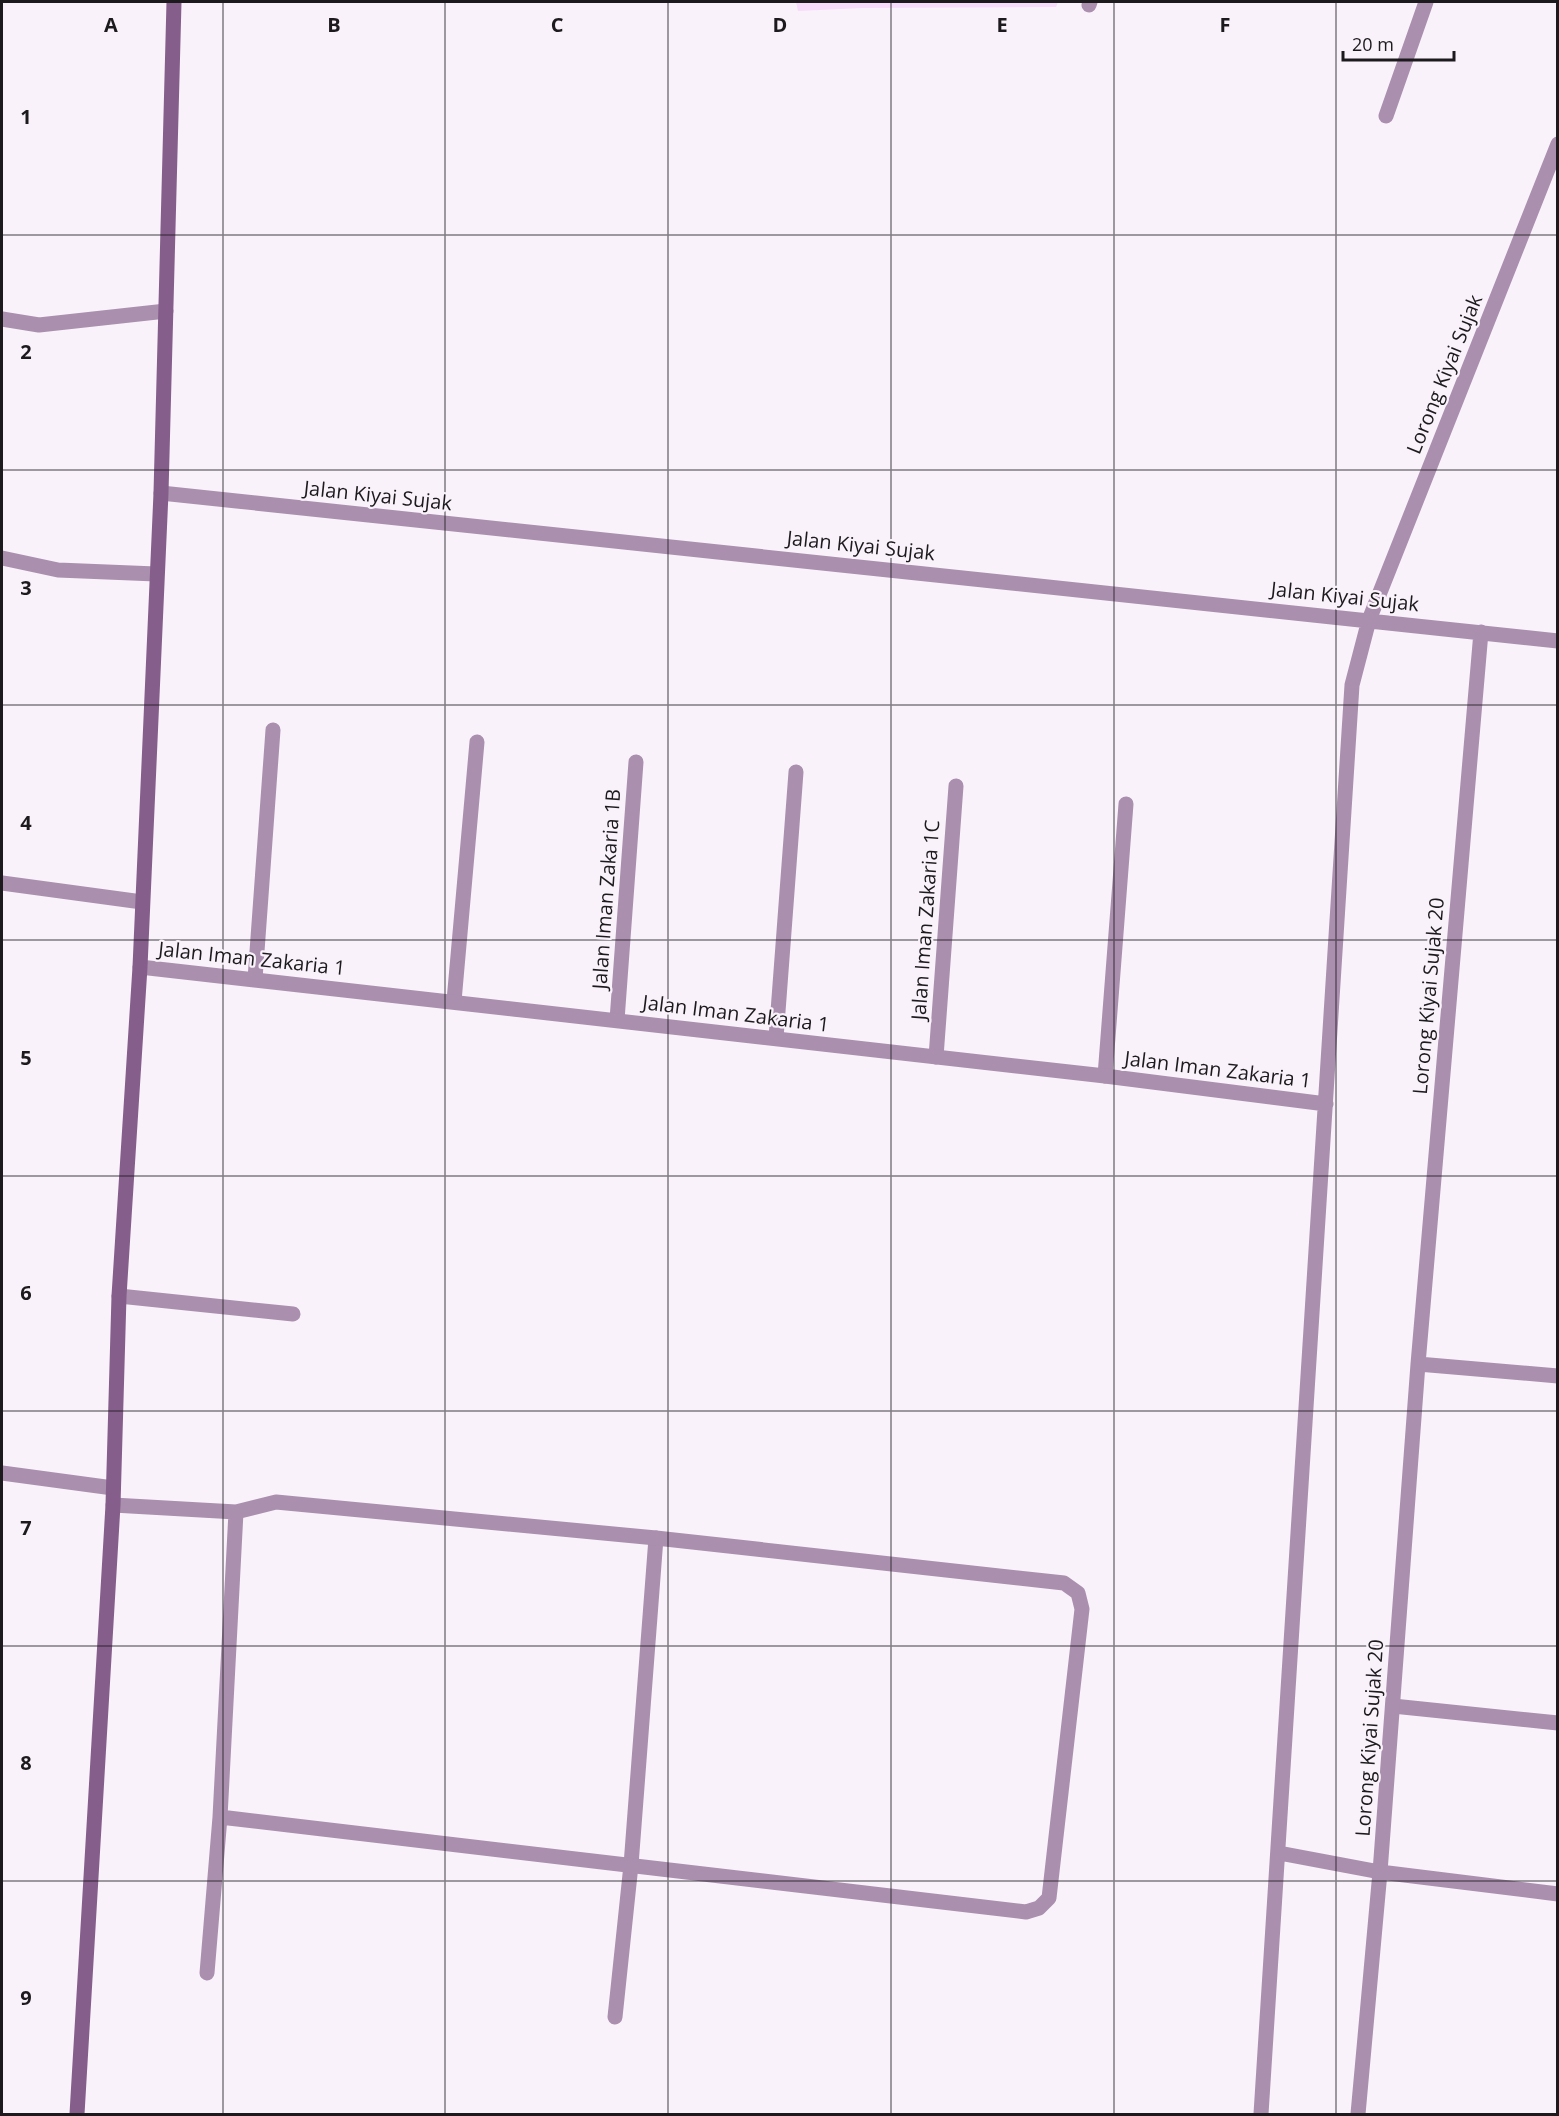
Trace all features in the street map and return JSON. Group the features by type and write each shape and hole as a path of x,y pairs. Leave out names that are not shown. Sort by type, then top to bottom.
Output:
{"street":[{"path":"77,2115 113,1505 119,1296 140,967 161,493 174,2"},
{"path":"1386,116 1426,2"},
{"name":"Lorong Kiyai Sujak","path":"1261,2115 1352,685 1369,620 1557,144"},
{"path":"2,319 39,326 166,311"},
{"name":"Jalan Kiyai Sujak","path":"161,493 1557,641"},
{"path":"2,558 58,570 156,574"},
{"name":"Lorong Kiyai Sujak 20","path":"1358,2115 1380,1872 1418,1364 1481,632"},
{"path":"255,979 273,730"},
{"path":"454,1001 477,742"},
{"name":"Jalan Iman Zakaria 1B","path":"617,1020 636,762"},
{"path":"776,1038 796,772"},
{"name":"Jalan Iman Zakaria 1C","path":"936,1057 956,786"},
{"path":"1105,1076 1126,804"},
{"path":"2,883 142,902"},
{"name":"Jalan Iman Zakaria 1","path":"140,967 1105,1076 1326,1104"},
{"path":"119,1296 293,1314"},
{"path":"1418,1364 1557,1376"},
{"path":"2,1473 113,1488"},
{"path":"113,1505 236,1512 276,1502 656,1538 1064,1583 1078,1593 1082,1610 1049,1898 1039,1908 1026,1912 220,1816"},
{"path":"207,1973 220,1816 236,1512"},
{"path":"615,2017 631,1865 656,1538"},
{"path":"1393,1706 1557,1723"},
{"path":"1279,1854 1380,1872 1557,1894"}],"shaded area":[{"path":"796,2 1058,2 1056,7 862,8 798,11"}]}
